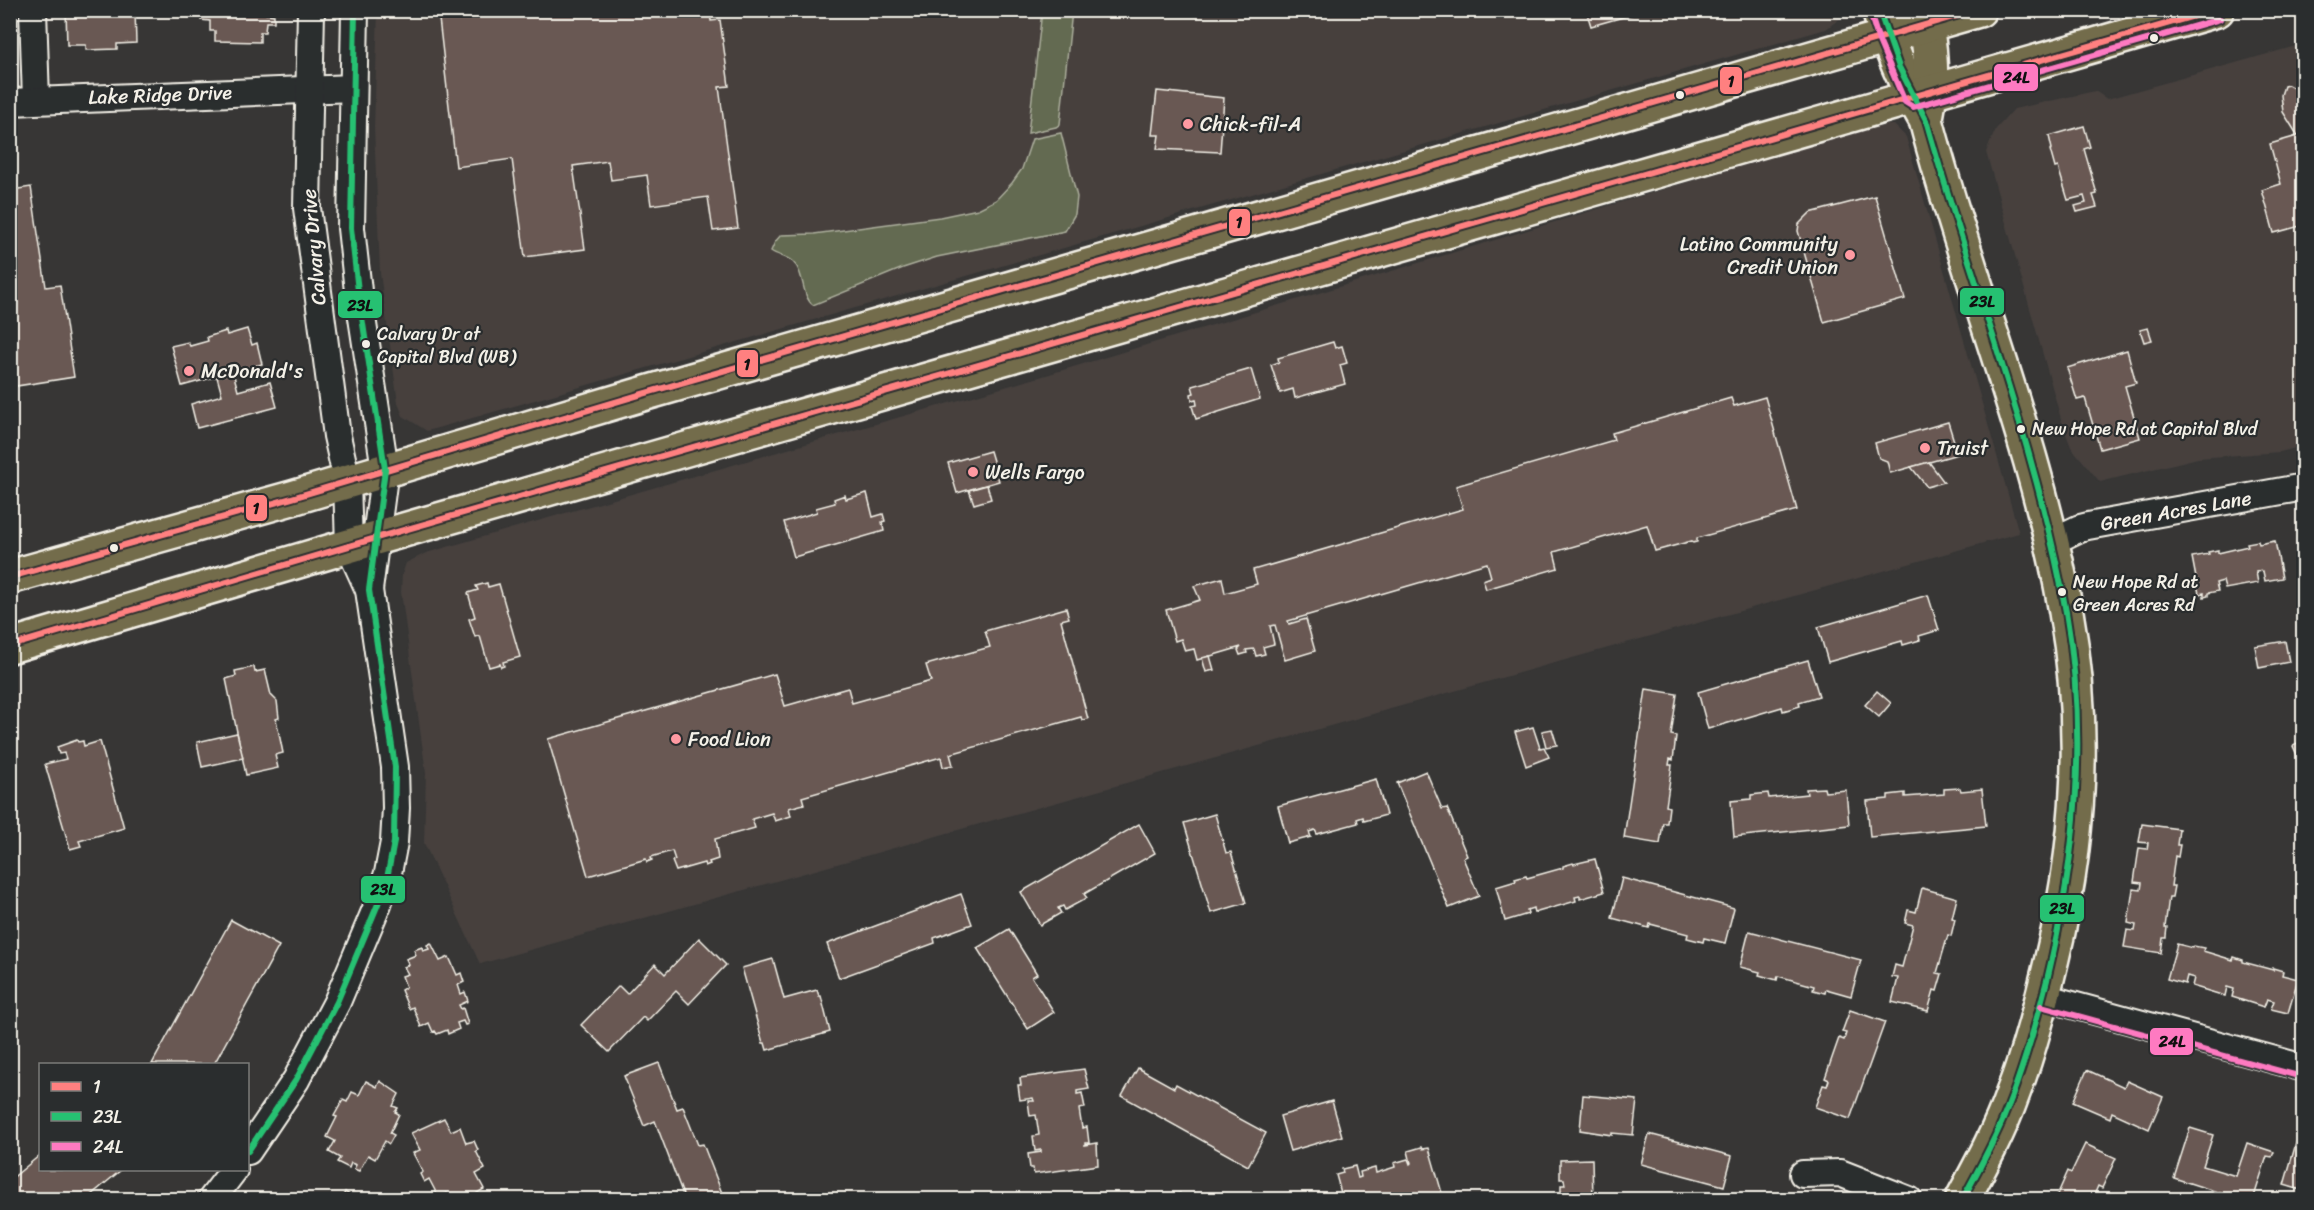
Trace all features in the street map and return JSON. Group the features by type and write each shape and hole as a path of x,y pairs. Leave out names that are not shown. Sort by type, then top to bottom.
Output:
{"main road":[{"path":"10,577 347,481 1883,24 1979,10"},
{"path":"10,646 363,542 1924,104 2217,10"},
{"path":"1924,18 1924,104"},
{"path":"1883,24 1924,104 2023,437 2051,542 2066,610 2078,693 2079,766 2073,853 2067,894 2043,997 2013,1094 1983,1161 1962,1200"}],"street":[{"path":"33,10 36,100"},
{"name":"Calvary Drive","path":"311,10 307,208 336,427 363,542"},
{"name":"Calvary Drive","path":"355,10 350,196 354,259 386,469 363,542"},
{"name":"Lake Ridge Drive","path":"10,102 353,88"},
{"name":"Green Acres Lane","path":"2051,542 2088,526 2304,487"},
{"path":"249,1150 296,1080 337,1002 378,904 388,873 394,842 395,767 363,542"},
{"path":"2043,997 2304,1068"},
{"path":"211,1200 233,1171"},
{"path":"1803,1174 1840,1173 1909,1200"}],"shaded area":[{"path":"378,11 1845,11 1841,18 1826,29 427,431 403,416 398,403 380,273 374,127"},
{"path":"2303,44 2303,446 2280,452 2198,458 2100,482 2071,447 2063,426 1986,152 1996,129 2014,109 2095,91 2107,99"},
{"path":"1877,125 1894,125 1906,137 2019,533 480,964 424,843 426,773 401,592 402,575 406,563 426,553 1043,376"}],"green space":[{"path":"1042,11 1072,11 1060,124 1056,127 1028,133"},
{"path":"1061,133 1077,197 1075,214 1065,231 937,257 903,268 813,305 806,296 797,267 790,260 771,251 781,235 814,234 940,217 978,209 996,200 1012,183 1022,169 1032,139"}],"building":[{"path":"66,10 135,10 136,43 117,44 117,49 86,50 86,45 67,45"},
{"path":"210,10 266,10 266,14 274,15 274,22 266,22 265,32 260,32 260,42 215,41 215,31 210,31 210,21 201,20 202,13 210,13"},
{"path":"438,10 710,10 711,21 720,20 729,86 719,87 738,228 713,231 708,197 651,205 647,175 611,180 608,161 573,166 585,249 525,257 512,159 456,167"},
{"path":"1586,10 1648,10 1591,26"},
{"path":"2288,85 2304,94 2304,134 2298,136 2283,112 2281,95 2284,86"},
{"path":"1157,91 1224,98 1220,152 1157,149 1159,135 1152,135"},
{"path":"2084,126 2090,147 2084,149 2097,194 2093,195 2097,207 2077,212 2075,206 2086,203 2084,196 2068,200 2058,167 2055,168 2049,136"},
{"path":"2304,134 2304,225 2274,233 2262,190 2281,184 2270,144"},
{"path":"10,187 12,190 31,187 46,287 60,285 74,377 10,387"},
{"path":"1875,196 1905,299 1824,322 1798,231 1799,224 1810,213"},
{"path":"2148,328 2152,340 2144,342 2140,330"},
{"path":"247,329 252,345 257,343 262,364 182,386 171,346 188,342 190,346 208,341 207,337 226,331 227,335"},
{"path":"1333,342 1335,348 1342,346 1347,363 1340,365 1345,384 1295,398 1293,389 1280,393 1271,365 1279,362 1278,358"},
{"path":"2127,350 2136,383 2125,386 2140,438 2100,449 2085,398 2077,400 2067,368"},
{"path":"1251,369 1260,399 1196,419 1192,406 1197,405 1196,399 1192,400 1191,394 1194,393 1192,386"},
{"path":"233,372 238,391 270,382 277,407 197,428 191,404 222,395 217,377"},
{"path":"1765,397 1797,510 1697,538 1697,542 1692,541 1655,551 1647,525 1554,552 1558,568 1486,589 1483,580 1491,577 1487,563 1288,621 1289,624 1306,619 1315,651 1285,660 1275,625 1270,626 1274,644 1263,647 1265,654 1256,656 1254,649 1246,650 1247,653 1240,655 1238,650 1241,647 1197,660 1194,649 1185,651 1181,639 1175,641 1166,610 1200,600 1194,586 1222,578 1225,593 1257,584 1253,570 1463,509 1456,486 1614,440 1612,433 1731,398 1734,406"},
{"path":"1948,422 1958,454 1890,473 1887,461 1879,458 1875,443"},
{"path":"990,451 999,481 957,493 948,463"},
{"path":"1929,462 1944,482 1927,487 1911,467"},
{"path":"987,485 991,499 974,504 969,490"},
{"path":"867,493 873,517 883,514 884,531 794,557 784,522 817,512 816,508 835,503 834,499 845,495 846,499"},
{"path":"2258,541 2259,544 2275,541 2282,578 2265,581 2263,571 2256,572 2258,583 2225,589 2223,581 2216,583 2218,591 2208,593 2208,596 2204,597 2204,593 2199,594 2192,557 2218,550 2218,553 2248,546 2247,543"},
{"path":"487,583 488,587 499,584 520,657 503,662 504,666 501,667 500,664 489,667 480,636 475,637 469,619 475,617 468,593 478,590 476,586"},
{"path":"1928,595 1939,630 1919,636 1920,640 1903,645 1902,641 1828,662 1818,627"},
{"path":"1066,608 1069,618 1061,620 1088,719 1082,720 1081,717 950,754 953,765 943,767 941,757 802,797 804,804 789,808 791,816 775,821 772,813 752,819 755,828 715,839 718,859 705,866 704,863 676,871 672,861 675,860 672,851 651,857 652,860 647,862 646,859 588,876 548,739 775,674 785,706 848,688 852,703 931,681 926,665 990,647 985,631"},
{"path":"2285,641 2289,662 2259,668 2255,646"},
{"path":"1210,656 1214,670 1206,672 1202,658"},
{"path":"1808,660 1819,696 1799,702 1800,706 1783,711 1782,707 1708,729 1698,692"},
{"path":"254,667 255,672 265,670 271,695 277,701 279,718 276,719 283,753 275,755 278,768 246,775 226,679 236,676 235,671"},
{"path":"1646,689 1677,694 1671,735 1676,736 1673,760 1670,759 1669,765 1672,765 1666,806 1669,807 1667,823 1663,823 1660,844 1624,838"},
{"path":"1877,691 1891,703 1879,717 1865,705"},
{"path":"1533,727 1540,748 1544,747 1549,757 1526,766 1515,732"},
{"path":"1552,729 1557,745 1546,747 1542,731"},
{"path":"237,733 243,758 202,767 197,742"},
{"path":"77,740 78,742 83,741 84,746 100,741 124,828 79,841 81,846 70,849 45,764 66,759 64,753 59,754 57,747"},
{"path":"2304,741 2304,770 2293,746"},
{"path":"1426,771 1442,809 1447,808 1467,856 1463,858 1479,896 1449,908 1397,783"},
{"path":"1376,779 1386,815 1364,821 1363,817 1357,819 1358,823 1317,834 1315,830 1309,832 1311,837 1288,843 1278,806"},
{"path":"1824,788 1825,792 1846,790 1849,825 1734,837 1731,801 1751,799 1751,795 1768,793 1769,798 1807,794 1806,789"},
{"path":"1960,788 1961,791 1982,789 1986,826 1870,837 1867,801 1888,799 1888,795 1905,793 1905,797 1944,794 1944,789"},
{"path":"1215,814 1226,853 1231,852 1246,903 1211,913 1184,823"},
{"path":"1139,824 1155,853 1084,894 1087,898 1065,910 1063,906 1058,908 1061,913 1040,925 1021,892"},
{"path":"2142,824 2179,829 2177,845 2180,845 2178,857 2175,856 2171,886 2174,886 2172,897 2169,897 2165,927 2167,927 2166,938 2163,938 2161,953 2124,947 2127,930 2135,931 2136,925 2128,923 2133,889 2141,890 2142,883 2134,882 2139,848 2147,849 2148,843 2139,842"},
{"path":"1595,859 1604,892 1580,899 1580,896 1575,897 1576,901 1534,913 1533,908 1527,910 1528,914 1505,921 1496,887 1516,881 1515,879 1526,876 1527,878 1573,863"},
{"path":"1622,878 1734,908 1725,943 1704,938 1703,942 1687,938 1688,934 1650,924 1649,928 1612,918"},
{"path":"1922,888 1957,898 1952,918 1955,919 1951,936 1948,935 1937,973 1942,974 1937,991 1934,990 1928,1011 1892,1002 1898,978 1892,977 1895,965 1902,967 1913,925 1905,923 1908,910 1916,912"},
{"path":"961,894 972,924 934,938 935,943 839,978 827,944"},
{"path":"231,920 279,946 215,1063 153,1063"},
{"path":"1009,929 1037,974 1032,977 1054,1012 1028,1029 977,948"},
{"path":"1749,931 1861,960 1851,996 1826,989 1825,993 1813,990 1814,986 1778,976 1777,980 1759,975 1760,972 1740,967"},
{"path":"699,938 726,965 689,1004 676,991 647,1021 643,1017 609,1052 581,1025 619,986 627,994 655,964 665,974"},
{"path":"431,943 440,961 449,957 457,975 461,973 464,982 458,985 461,994 465,992 468,1001 459,1005 461,1009 463,1008 468,1024 465,1025 463,1021 457,1023 459,1029 448,1034 447,1030 437,1034 433,1032 429,1023 421,1027 413,1007 409,1009 401,990 406,987 402,976 408,974 404,967 409,965 406,959 416,955 414,950 422,947 423,951 429,949 427,945"},
{"path":"2177,944 2204,948 2203,951 2233,960 2234,957 2243,962 2273,970 2273,968 2283,971 2282,975 2298,979 2288,1013 2271,1009 2274,1001 2267,999 2264,1007 2232,997 2234,989 2227,987 2225,996 2192,986 2194,978 2187,976 2185,984 2167,979"},
{"path":"773,959 784,999 817,990 821,996 830,1032 767,1050 742,968"},
{"path":"1850,1010 1885,1022 1850,1119 1815,1107 1823,1085 1827,1086 1829,1080 1825,1078 1839,1038 1844,1040 1846,1033 1842,1032"},
{"path":"659,1063 677,1109 683,1107 698,1145 703,1144 722,1193 704,1200 685,1200 655,1121 644,1126 624,1076"},
{"path":"1138,1068 1174,1088 1176,1084 1266,1133 1248,1166 1122,1096"},
{"path":"1084,1069 1089,1089 1077,1091 1077,1094 1082,1093 1085,1108 1079,1109 1082,1128 1087,1127 1089,1143 1085,1145 1097,1143 1098,1165 1034,1174 1033,1168 1030,1168 1028,1154 1041,1152 1041,1150 1035,1151 1033,1136 1039,1135 1036,1115 1030,1116 1028,1101 1034,1101 1033,1098 1020,1100 1018,1085 1021,1085 1020,1078"},
{"path":"2087,1070 2124,1087 2127,1081 2163,1097 2149,1129 2112,1112 2110,1118 2073,1102"},
{"path":"366,1081 377,1087 380,1081 399,1094 393,1106 398,1108 395,1112 399,1114 390,1133 394,1135 389,1144 385,1141 375,1159 368,1155 359,1171 354,1169 356,1165 351,1163 349,1168 337,1162 340,1158 329,1152 335,1141 327,1137 337,1117 334,1116 343,1100 347,1102 352,1092 359,1095"},
{"path":"1583,1095 1637,1100 1633,1135 1612,1133 1612,1135 1580,1130"},
{"path":"1332,1101 1342,1136 1290,1151 1280,1116"},
{"path":"444,1118 451,1131 460,1127 466,1143 474,1141 478,1150 476,1151 485,1169 476,1174 484,1189 477,1193 480,1200 451,1200 447,1193 439,1198 429,1179 424,1182 420,1174 423,1172 413,1153 420,1150 411,1133"},
{"path":"2301,1126 2304,1127 2304,1191 2284,1185"},
{"path":"2190,1128 2213,1135 2203,1166 2236,1176 2247,1143 2274,1152 2272,1157 2267,1156 2253,1200 2242,1200 2174,1178"},
{"path":"1649,1134 1732,1156 1724,1186 1641,1164"},
{"path":"2085,1144 2116,1158 2102,1188 2098,1186 2092,1200 2055,1200 2068,1171 2071,1173"},
{"path":"1422,1147 1423,1149 1429,1148 1444,1200 1343,1200 1336,1175 1343,1173 1342,1169 1355,1166 1358,1178 1361,1177 1360,1172 1375,1168 1376,1173 1395,1167 1394,1163 1408,1159 1410,1164 1408,1151"},
{"path":"39,1156 39,1171 120,1171 85,1200 10,1200 10,1180"},
{"path":"1592,1159 1593,1200 1561,1200 1561,1185 1565,1185 1564,1179 1560,1179 1560,1160"},
{"path":"345,1192 358,1200 342,1198"},
{"path":"1180,1193 1181,1200 1144,1200 1144,1199"}],"transit line":[{"name":"23L","path":"249,1150 296,1080 337,1002 378,904 388,873 394,842 395,767 369,590 385,469 358,291 351,228 355,10"},
{"name":"23L","path":"1879,10 1899,67 1926,120 2021,426 2053,549 2073,658 2077,751 2076,797 2072,843 2057,935 2028,1050 2010,1102 1989,1150 1962,1200"},
{"name":"1","path":"10,577 292,498 639,395 1977,10"},
{"name":"1","path":"10,646 376,538 2215,10"},
{"name":"24L","path":"1870,13 1879,41 1905,102 1913,107 2220,19"},
{"name":"24L","path":"2041,1006 2302,1077"}],"place":[{"name":"Chick-fil-A","path":"1188,124"},
{"name":"Latino Community Credit Union","path":"1850,255"},
{"name":"Calvary Dr at Capital Blvd (WB)","path":"366,344"},
{"name":"McDonald's","path":"189,371"},
{"name":"New Hope Rd at Capital Blvd","path":"2021,429"},
{"name":"Truist","path":"1925,448"},
{"name":"Wells Fargo","path":"973,472"},
{"name":"New Hope Rd at Green Acres Rd","path":"2062,592"},
{"name":"Food Lion","path":"676,739"}]}
